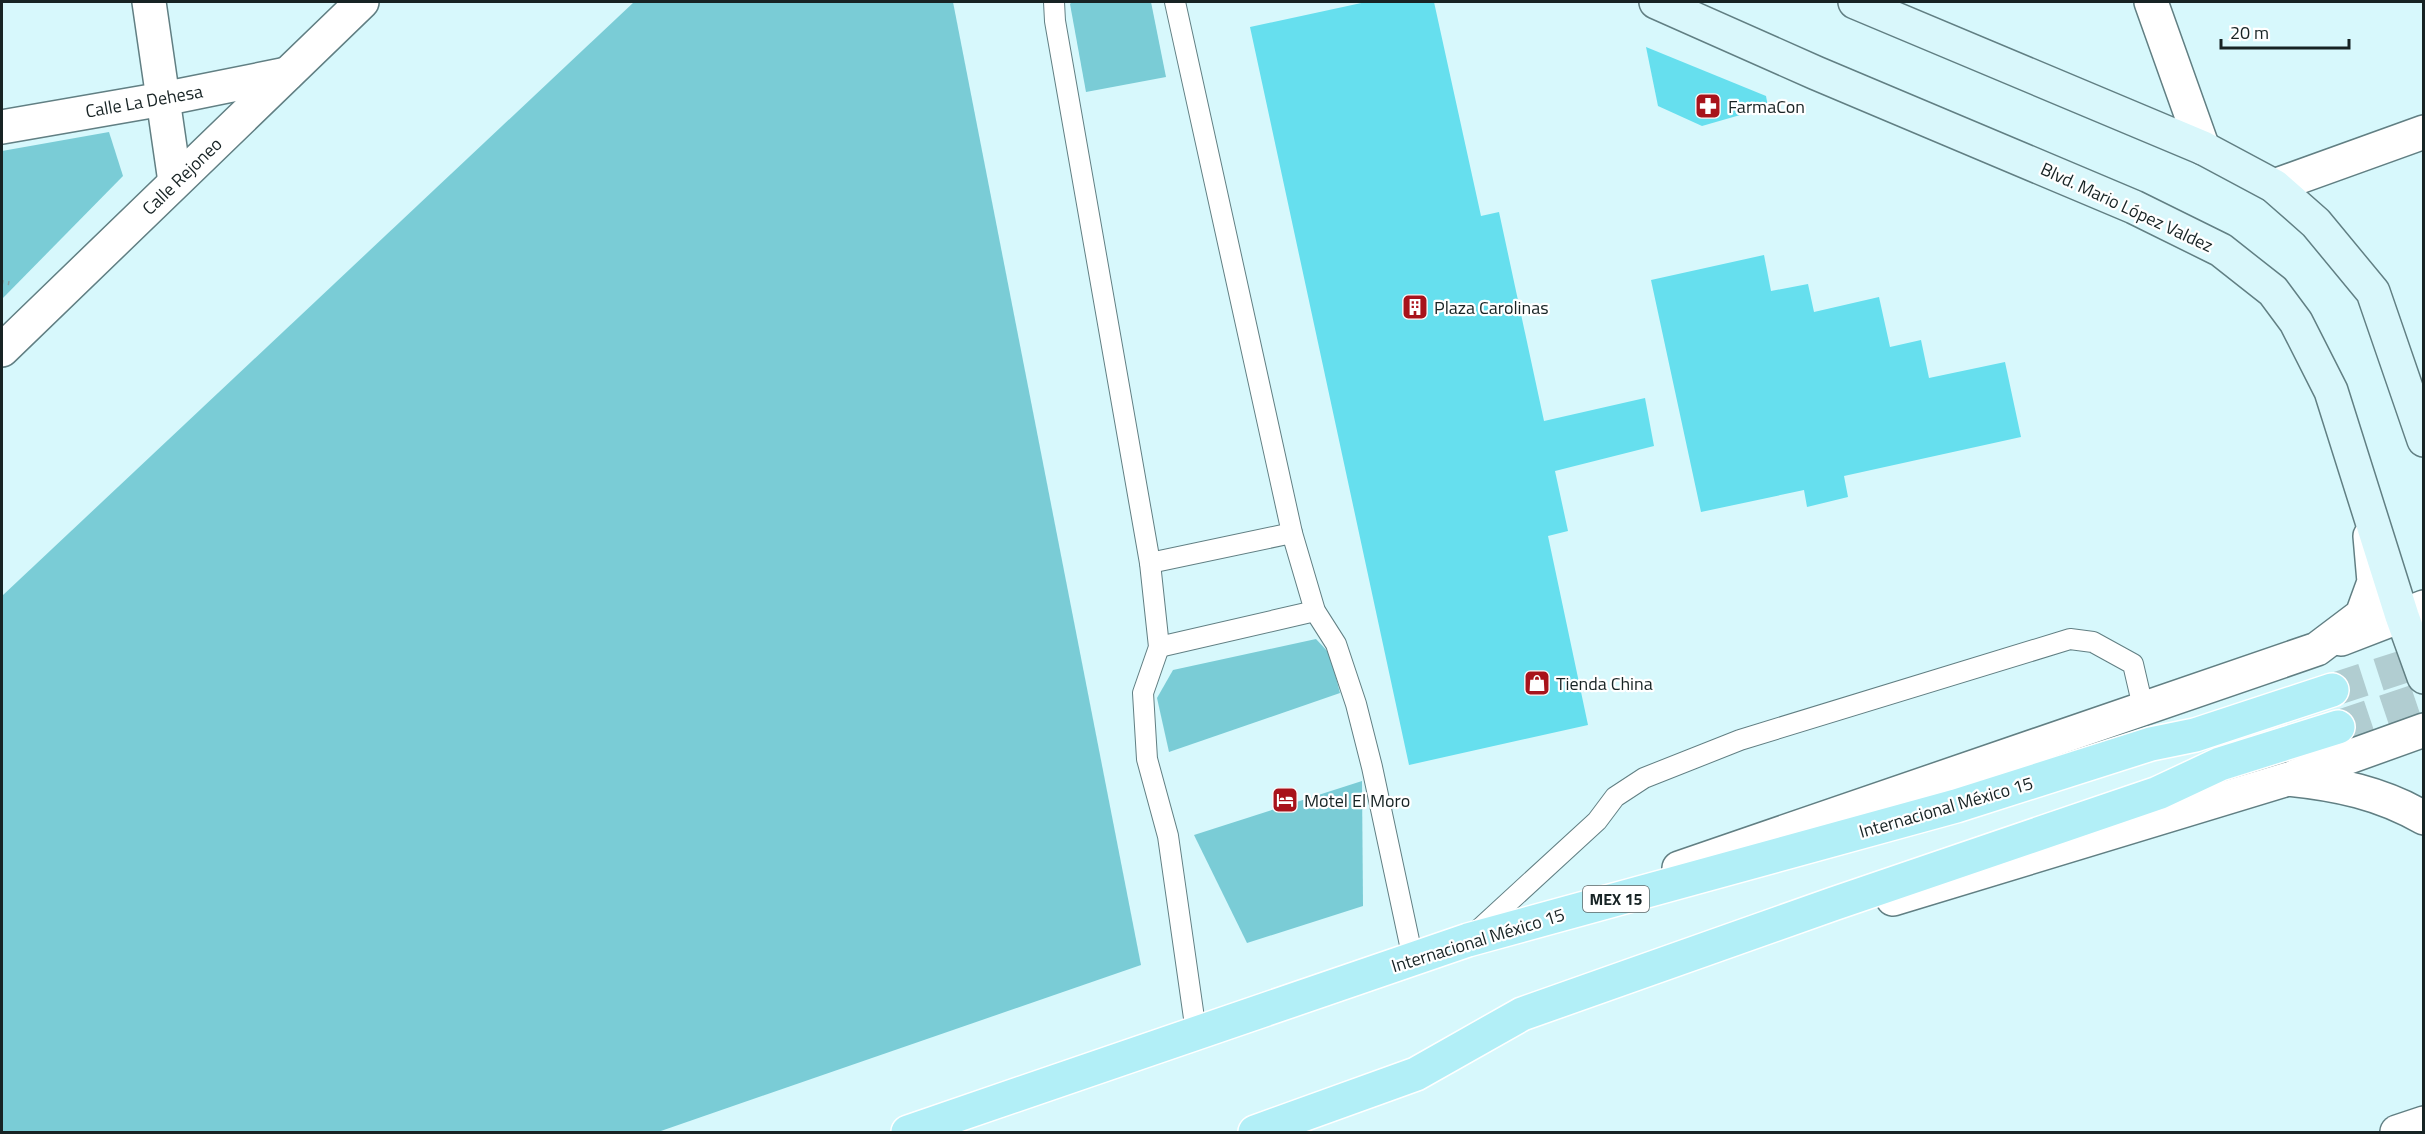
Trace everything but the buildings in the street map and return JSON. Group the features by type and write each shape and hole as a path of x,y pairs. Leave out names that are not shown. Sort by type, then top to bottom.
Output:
{"main road":[{"name":"Blvd. Mario López Valdez","path":"1656,2 1816,73 2134,207 2221,250 2273,291 2296,322 2331,390 2368,507 2413,612 2424,677"},
{"path":"1855,2 2203,148 2274,186 2316,223 2373,292 2424,440"},
{"name":"Internacional México 15","path":"908,1132 1468,940 1956,806 2151,744 2195,735 2332,690"},
{"path":"1255,1132 1416,1074 1522,1014 1833,904 2147,797 2220,764 2337,727"}],"street":[{"path":"149,2 175,182"},
{"name":"Calle Rejoneo","path":"2,350 362,2"},
{"path":"2151,2 2203,148"},
{"name":"Calle La Dehesa","path":"2,127 163,99 287,74"},
{"path":"2274,186 2424,132"},
{"path":"2317,648 2362,615 2374,582 2368,507"},
{"path":"1468,940 2317,648 2413,612"},
{"path":"1550,1004 2288,779 2424,730"},
{"path":"2288,779 2334,784 2378,797 2424,818"},
{"path":"2397,1132 2424,1123"}],"lane":[{"path":"1054,2 1055,21 1150,563 1159,647 1143,693 1147,759 1168,836 1196,1032"},
{"path":"1175,2 1292,533 1315,611 1336,644 1356,704 1372,767 1413,959"},
{"path":"1150,563 1292,533"},
{"path":"1159,647 1315,611"},
{"path":"1468,940 1597,821 1615,797 1644,778 1715,749 2070,639 2093,642 2133,664 2143,708"}],"shaded area":[{"path":"634,2 953,2 1141,965 658,1132 2,1132 2,596"},
{"path":"1072,2 1151,2 1166,77 1086,92 1070,4"},
{"path":"109,132 123,176 2,299 2,151"},
{"path":"1316,639 1330,654 1340,693 1169,752 1157,698 1173,670"},
{"path":"1362,781 1363,906 1247,943 1194,835"}],"tunnel":[{"path":"2332,690 2424,660"},
{"path":"2338,727 2424,698"}],"place":[{"name":"FarmaCon","path":"1708,106"},
{"name":"Plaza Carolinas","path":"1415,307"},
{"name":"Tienda China","path":"1537,683"},
{"name":"Motel El Moro","path":"1285,800"}]}
